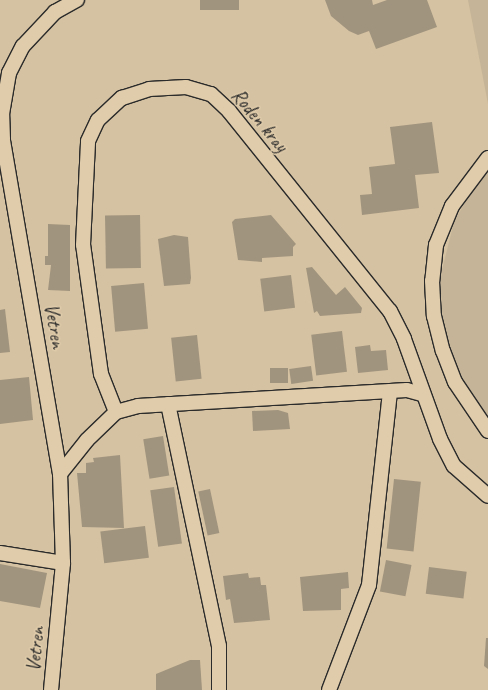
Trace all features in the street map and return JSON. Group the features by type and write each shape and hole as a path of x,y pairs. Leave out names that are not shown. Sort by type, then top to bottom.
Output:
{"street":[{"name":"Vetren","path":"51,690 63,563 60,474 3,139 2,114 9,72 23,46 54,12 77,0"},
{"name":"Roden kray","path":"116,412 101,374 83,245 86,156 98,120 115,102 140,91 172,86 205,92 216,98 233,116 390,312 404,339 422,394 440,439 454,466 488,496"},
{"path":"488,158 452,206 436,245 432,281 434,316 443,351 455,382 488,432"},
{"path":"60,474 87,440 116,412 138,406 407,390 422,394"},
{"path":"328,690 369,585 390,391"},
{"path":"168,404 219,646 219,690"},
{"path":"0,553 63,563"}],"shaded area":[{"path":"468,0 488,0 488,104"},
{"path":"488,170 488,419 464,383 449,349 443,323 440,278 454,222 468,197"}],"building":[{"path":"200,0 239,0 239,10 200,10"},
{"path":"325,0 372,0 373,5 387,0 427,0 437,27 376,49 369,31 358,35 349,31 331,16"},
{"path":"432,122 439,173 415,175 419,208 362,215 360,195 372,194 369,167 395,164 390,127"},
{"path":"140,215 141,268 106,269 105,216"},
{"path":"271,215 296,244 293,247 293,256 262,258 262,262 238,260 232,222 235,219"},
{"path":"48,224 70,225 70,291 48,290 51,265 45,265 45,256 48,256"},
{"path":"174,235 188,237 191,278 190,284 164,286 158,239"},
{"path":"312,267 336,295 345,287 362,308 361,313 320,316 317,311 314,313 306,268"},
{"path":"291,275 295,308 264,312 260,279"},
{"path":"144,283 148,329 115,332 111,286"},
{"path":"5,309 10,352 0,353 0,310"},
{"path":"342,331 347,372 316,375 311,335"},
{"path":"197,335 202,379 176,381 171,338"},
{"path":"370,345 371,351 386,350 388,370 358,373 355,347"},
{"path":"311,366 313,381 291,384 289,369"},
{"path":"270,368 288,368 288,383 270,383"},
{"path":"29,377 33,420 0,424 0,380"},
{"path":"278,410 288,413 290,429 253,431 252,411"},
{"path":"163,436 169,476 150,479 143,439"},
{"path":"120,455 124,528 82,527 77,473 86,473 86,463 94,462 93,458"},
{"path":"394,479 421,482 414,551 387,549"},
{"path":"174,487 182,543 158,547 150,490"},
{"path":"210,489 219,533 208,536 198,491"},
{"path":"145,526 149,558 104,563 100,531"},
{"path":"386,560 412,565 405,596 380,591"},
{"path":"0,564 47,573 40,608 0,601"},
{"path":"429,567 467,572 463,598 426,594"},
{"path":"348,572 349,588 341,589 341,610 303,611 300,577"},
{"path":"248,573 249,578 260,577 261,585 266,585 270,620 234,623 230,599 226,600 223,576"},
{"path":"486,638 488,638 488,669 484,666"},
{"path":"190,660 200,660 202,690 156,690 156,674"}]}
